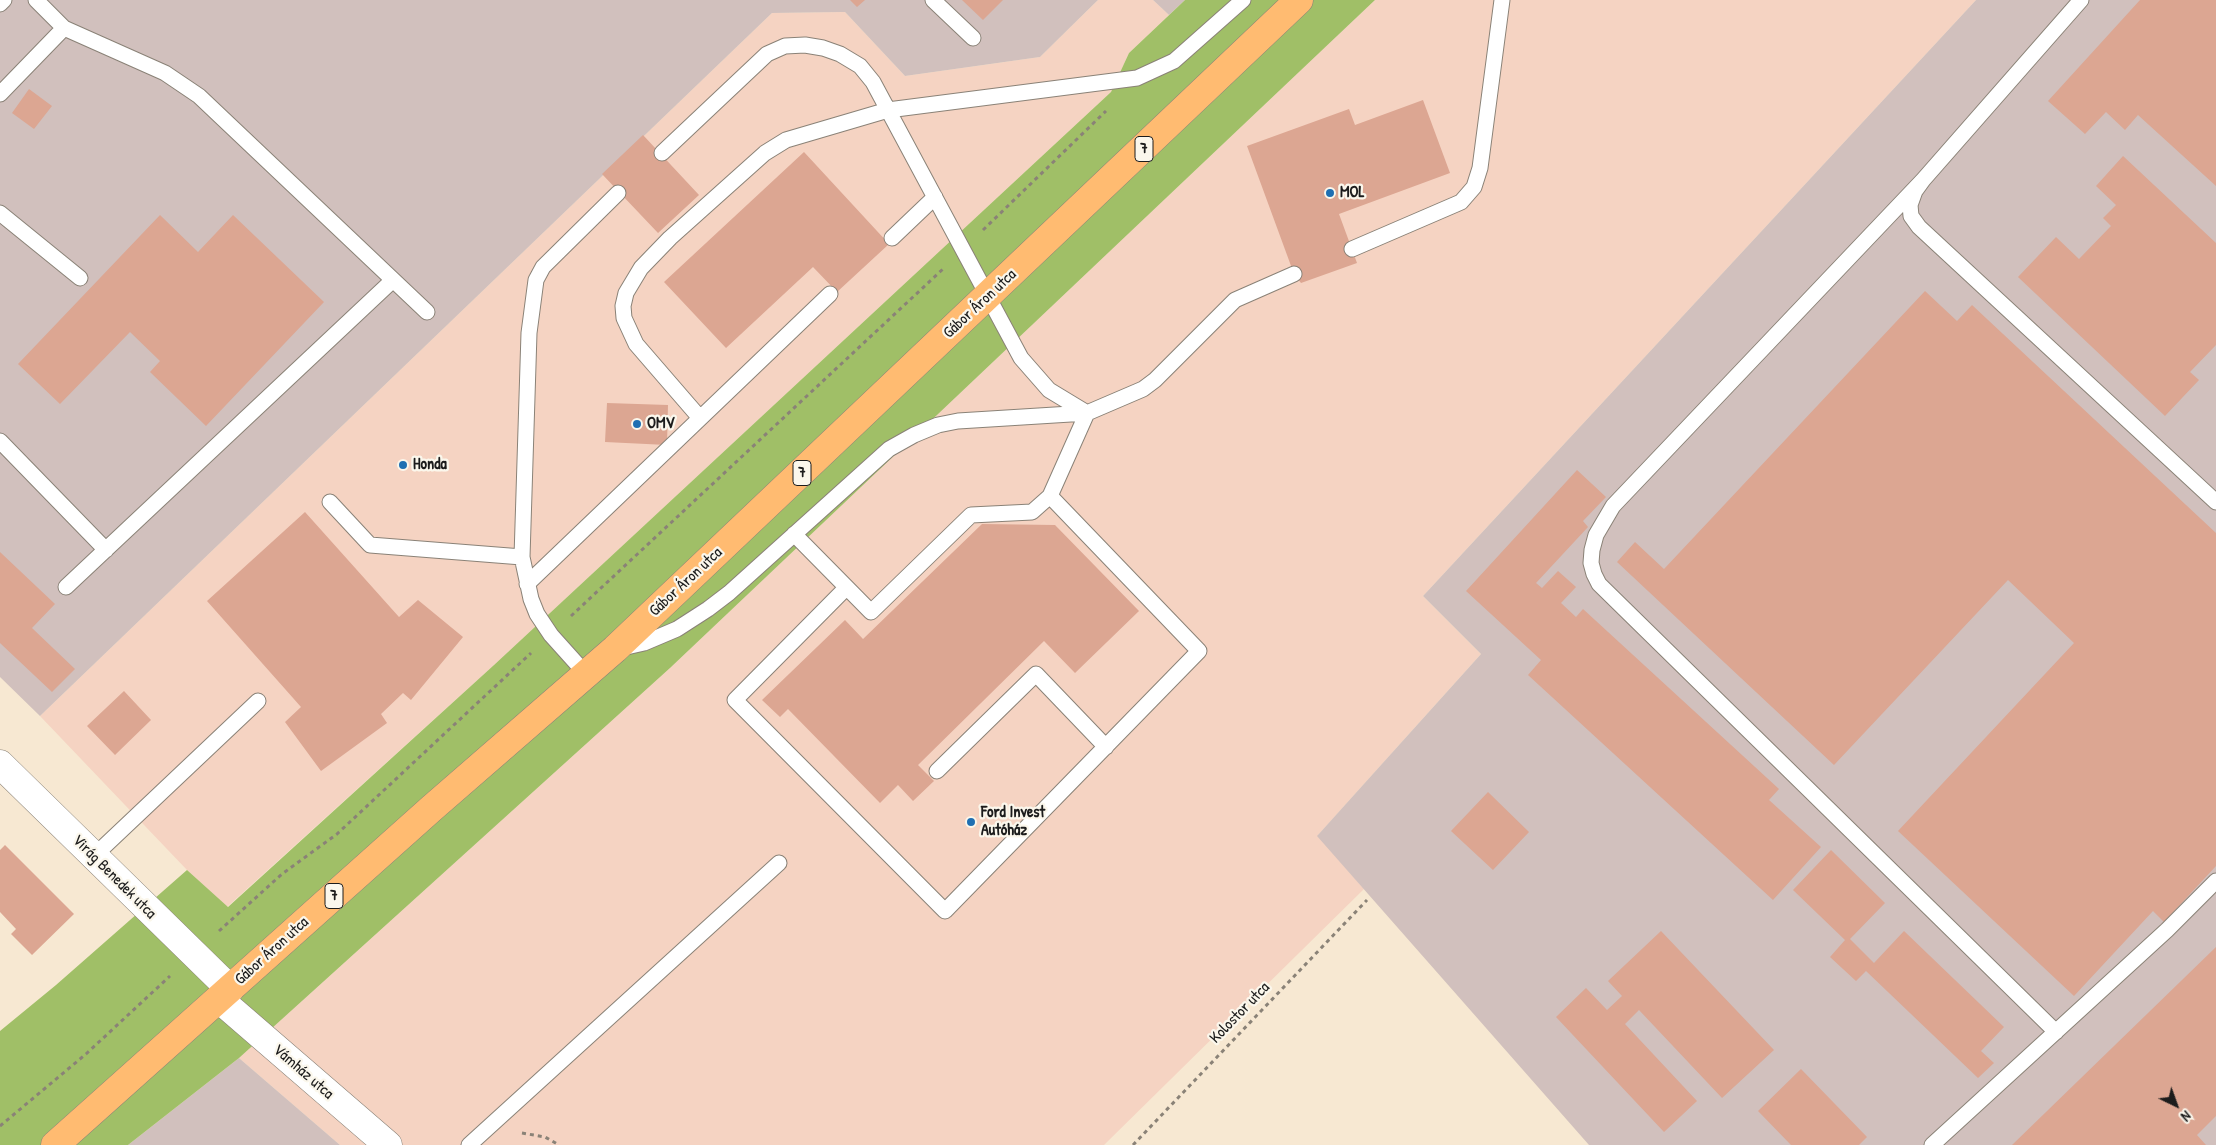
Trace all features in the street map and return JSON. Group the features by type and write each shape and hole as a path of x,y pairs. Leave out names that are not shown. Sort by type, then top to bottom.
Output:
{"main road":[{"name":"Gábor Áron utca","path":"55,1145 615,649 1299,0"}],"street":[{"name":"Virág Benedek utca","path":"0,764 194,954 224,994"},
{"name":"Vámház utca","path":"224,994 388,1145"}],"lane":[{"path":"0,4 4,0"},
{"path":"36,0 64,28 165,73 199,96 426,312"},
{"path":"933,0 973,38"},
{"path":"700,418 636,344 624,318 623,306 632,282 641,268 670,238 765,153 786,140 888,110 1137,78 1174,61 1242,0"},
{"path":"1352,249 1461,202 1474,187 1480,168 1502,0"},
{"path":"2056,1032 1600,584 1594,574 1591,563 1596,535 1613,506 1923,180 2080,0"},
{"path":"0,94 64,28"},
{"path":"662,153 767,54 785,46 823,48 840,54 860,66 873,82 1021,358 1049,390 1087,413"},
{"path":"1923,180 1915,191 1910,205 1911,216 1918,227 2216,502"},
{"path":"586,674 551,634 537,614 527,584 522,557 529,333 536,280 543,267 618,193"},
{"path":"892,238 935,198"},
{"path":"0,213 80,278"},
{"path":"615,649 644,643 677,629 729,593 889,449 930,428 958,421 1087,413 1143,389 1155,380 1235,300 1294,274"},
{"path":"66,587 393,280"},
{"path":"527,584 830,294"},
{"path":"794,534 871,612 970,514 1032,512 1050,496 1087,413"},
{"path":"0,441 106,550"},
{"path":"846,588 735,700 945,911 1200,651 1050,496"},
{"path":"330,502 370,545 522,557"},
{"path":"937,772 1036,674 1106,747"},
{"path":"94,856 258,701"},
{"path":"469,1145 779,864"},
{"path":"1932,1145 2167,930 2216,881"}],"path":[{"path":"0,1126 86,1054 282,874 337,834 963,249 1117,100 1137,78"},
{"name":"Kolostor utca","path":"1133,1145 1367,900"}],"shaded area":[{"path":"0,0 1098,0 1040,57 905,76 845,12 772,13 40,716 0,677"},
{"path":"1098,0 1153,0 1169,15 1129,53 1111,92 494,665 227,907 187,870 40,716 772,13 845,12 905,76 1040,57"},
{"path":"1153,0 1185,0 1169,15"},
{"path":"1375,0 1976,0 1423,596 1481,654 1318,835 1364,889 1104,1145 340,1145 239,1058 670,668"},
{"path":"1976,0 2216,0 2216,1145 1589,1145 1317,836 1481,654 1423,596"},
{"path":"239,1058 340,1145 128,1145"}],"green space":[{"path":"1185,0 1375,0 670,668 239,1058 128,1145 0,1145 0,1031 56,985 187,870 228,907 494,665 1111,92 1129,53"}],"building":[{"path":"850,0 865,0 857,7"},
{"path":"962,0 1003,0 983,20"},
{"path":"2140,0 2216,0 2216,186 2138,115 2125,130 2106,112 2085,134 2048,101"},
{"path":"29,89 52,106 34,129 12,113"},
{"name":"MOL","path":"1423,100 1450,173 1339,214 1357,263 1301,283 1294,274 1247,146 1349,109 1355,125"},
{"path":"643,135 699,195 658,233 602,174"},
{"path":"804,152 889,244 837,292 813,267 726,348 664,282"},
{"path":"2123,156 2216,243 2216,345 2190,372 2199,380 2165,416 2018,277 2056,237 2079,259 2111,226 2103,218 2116,205 2096,186"},
{"path":"160,215 198,252 233,215 324,302 206,426 150,372 160,361 130,332 60,404 18,364"},
{"path":"1925,291 1957,321 1972,305 2216,533 2216,866 2164,922 2153,911 2074,996 1898,831 2074,643 2008,580 1834,765 1617,562 1635,542 1664,569"},
{"name":"OMV","path":"607,403 668,405 667,445 605,442"},
{"path":"1577,470 1606,497 1583,521 1588,527 1536,583 1542,588 1558,571 1576,587 1561,603 1576,617 1583,609 1779,789 1769,800 1821,847 1773,900 1528,675 1541,660 1466,591"},
{"path":"305,512 399,617 418,600 463,637 411,700 403,693 381,714 387,723 321,771 285,722 301,707 207,601"},
{"path":"982,524 1055,525 1139,611 1075,673 1044,641 918,765 934,781 913,801 898,785 880,803 788,709 780,717 762,700 845,620 863,639"},
{"path":"0,552 55,604 32,628 75,669 52,692 0,643"},
{"path":"124,691 151,720 115,755 87,726"},
{"path":"1488,792 1529,832 1493,870 1451,831"},
{"path":"5,845 74,914 32,955 11,934 16,929 0,912 0,850"},
{"path":"1831,850 1885,903 1850,939 1874,963 1904,931 2004,1027 1981,1051 1994,1063 1978,1078 1866,971 1856,981 1830,957 1845,940 1793,890"},
{"path":"1661,931 1774,1050 1722,1098 1639,1010 1625,1024 1697,1101 1664,1132 1556,1017 1586,988 1607,1010 1622,996 1608,981"},
{"path":"2216,947 2216,1116 2197,1135 2206,1145 2012,1145"},
{"path":"1801,1069 1867,1137 1859,1145 1791,1145 1758,1111"}],"place":[{"name":"MOL","path":"1330,193"},
{"name":"OMV","path":"637,424"},
{"name":"Honda","path":"403,465"},
{"name":"Ford Invest Autóház","path":"971,822"}]}
